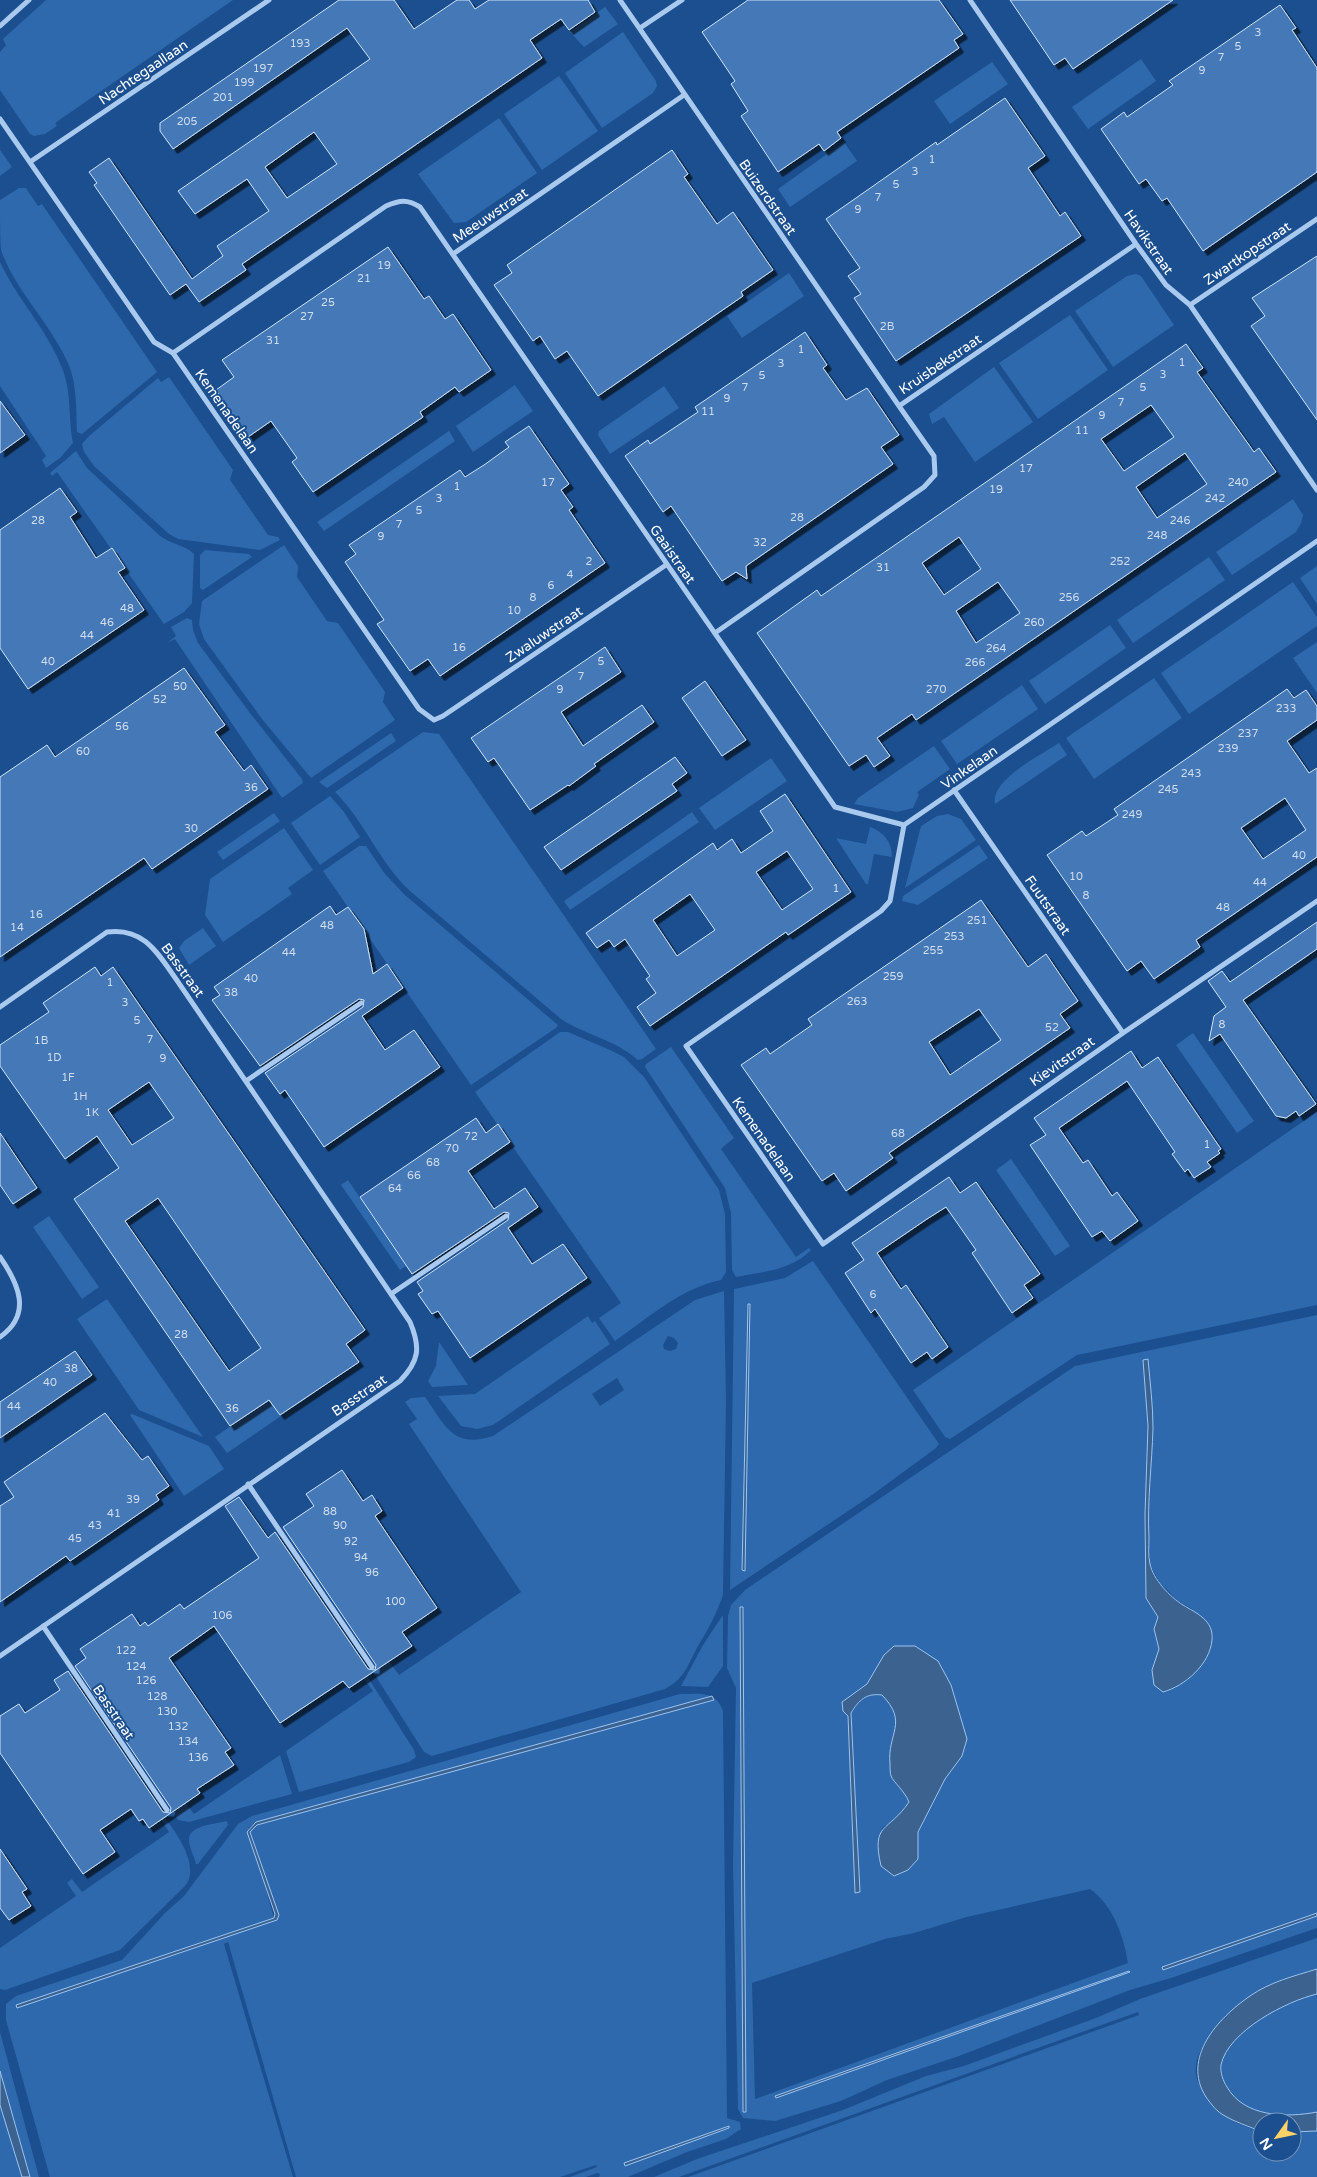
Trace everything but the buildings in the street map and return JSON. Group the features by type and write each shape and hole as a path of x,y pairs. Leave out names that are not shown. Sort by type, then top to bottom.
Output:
{"street":[{"path":"0,26 29,0"},
{"name":"Nachtegaallaan","path":"30,162 269,0"},
{"name":"Buizerdstraat","path":"620,0 684,96 899,406"},
{"path":"640,28 682,0"},
{"name":"Havikstraat","path":"970,0 1136,244 1166,285 1190,305 1317,490"},
{"name":"Meeuwstraat","path":"173,353 386,206 399,200 409,200 420,207 453,254 684,96"},
{"name":"Kemenadelaan","path":"0,118 154,342 173,353 419,709 434,720"},
{"name":"Zwartkopstraat","path":"1190,305 1317,218"},
{"name":"Kruisbekstraat","path":"715,633 924,487 935,475 934,456 899,406 1136,244"},
{"name":"Gaaistraat","path":"453,254 666,565 835,807 904,825"},
{"name":"Vinkelaan","path":"904,825 1317,541"},
{"name":"Zwaluwstraat","path":"434,720 666,565"},
{"name":"Fuutstraat","path":"954,790 1123,1033"},
{"name":"Kemenadelaan","path":"823,1244 686,1046 881,911 890,901 904,825"},
{"name":"Kievitstraat","path":"823,1244 1123,1033 1317,901"},
{"name":"Basstraat","path":"0,1007 107,932 121,930 134,934 158,953 410,1322 416,1334 416,1358 412,1368 400,1381 0,1656"},
{"path":"246,1081 361,1003"},
{"path":"391,1294 506,1216"},
{"path":"0,1257 15,1280 21,1301 15,1319 0,1336"},
{"path":"248,1484 372,1667"},
{"name":"Basstraat","path":"43,1626 167,1810"}],"shaded area":[{"path":"46,0 233,0 55,123 57,126 45,134 34,136 30,134 0,90 0,52 6,45 3,39"},
{"path":"605,7 618,24 584,47 570,32"},
{"path":"623,32 656,81 657,86 653,93 602,128 565,73"},
{"path":"1141,59 1156,81 1088,129 1072,107"},
{"path":"992,62 1008,84 950,124 934,101"},
{"path":"559,76 598,131 542,170 504,114"},
{"path":"499,118 537,173 466,222 454,223 418,174"},
{"path":"844,142 857,161 790,207 778,189"},
{"path":"0,150 12,167 0,176"},
{"path":"19,188 26,188 38,206 42,204 157,372 82,434 77,432 75,392 70,368 63,352 16,281 1,250 0,200"},
{"path":"0,262 56,354 65,377 69,396 73,443 60,458 46,468 42,460 46,456 0,386"},
{"path":"789,273 804,296 742,338 727,316"},
{"path":"1136,274 1141,276 1174,325 1113,367 1075,311 1127,276"},
{"path":"1070,315 1108,370 1038,419 999,363"},
{"path":"994,367 1033,422 975,462 944,417 932,424 929,414"},
{"path":"169,377 233,470 230,480 268,535 278,537 280,540 260,550 178,539 169,534 94,466 84,452 82,444 89,436 158,378 161,382"},
{"path":"515,385 533,411 473,452 456,426"},
{"path":"664,386 679,408 610,454 598,435 599,431"},
{"path":"449,431 455,441 324,531 317,522"},
{"path":"76,451 87,468 159,535 187,548 194,554 192,603 184,612 164,624 57,472 52,476 50,473"},
{"path":"1293,499 1303,515 1296,532 1232,575 1216,552"},
{"path":"284,545 298,566 297,577 327,621 338,623 385,692 383,702 395,720 311,778 262,719 204,639 199,624 202,601"},
{"path":"205,550 249,554 252,557 203,590 200,588 200,555"},
{"path":"1209,557 1225,580 1133,643 1117,620"},
{"path":"1317,566 1317,604 1300,578"},
{"path":"1293,582 1317,617 1317,626 1189,714 1161,673"},
{"path":"187,618 192,620 193,630 198,643 302,779 303,783 282,798 175,639 167,643 176,636 171,627"},
{"path":"1110,625 1126,648 1045,704 1029,681"},
{"path":"1317,642 1317,693 1293,658"},
{"path":"1154,678 1182,718 1094,779 1066,738"},
{"path":"1022,685 1038,709 957,764 941,741"},
{"path":"423,732 439,734 656,1049 642,1059 638,1060 620,1047 570,1025 561,1019 410,891 389,868 355,816 335,792"},
{"path":"391,733 396,741 327,788 319,782"},
{"path":"1059,743 1067,755 995,804 1000,786 1008,777"},
{"path":"934,746 950,769 917,792 919,795 913,808 897,812 854,804 858,798"},
{"path":"771,758 787,781 715,830 699,808"},
{"path":"330,796 344,812 360,837 320,865 291,823"},
{"path":"692,812 699,822 570,910 564,901"},
{"path":"274,813 280,821 223,860 217,852"},
{"path":"948,814 961,819 976,840 905,888 921,826 937,816"},
{"path":"870,827 883,835 889,842 892,857 874,854 868,884 866,884 836,838 866,844"},
{"path":"284,828 313,870 288,888 292,894 223,942 205,915 210,879"},
{"path":"979,845 988,858 918,905 902,901 903,896"},
{"path":"359,846 366,846 385,874 405,895 558,1025 556,1028 471,1085 323,871"},
{"path":"203,928 216,946 189,965 179,948 184,941"},
{"path":"560,1032 568,1032 624,1057 644,1077 719,1190 725,1214 726,1272 721,1280 692,1290 665,1305 615,1341 599,1318 621,1303 475,1092"},
{"path":"1193,1033 1254,1121 1237,1133 1176,1045"},
{"path":"671,1047 734,1138 721,1149 796,1257 809,1248 811,1250 795,1262 766,1272 736,1277 732,1270 731,1213 725,1188 645,1067 646,1064"},
{"path":"1317,1112 1317,1305 1077,1355 950,1439 945,1437 913,1390"},
{"path":"1011,1159 1070,1246 1055,1256 996,1170"},
{"path":"348,1180 406,1266 400,1270 341,1185"},
{"path":"49,1216 99,1287 82,1299 33,1227"},
{"path":"813,1261 939,1444 872,1495 730,1590 734,1289 785,1278"},
{"path":"724,1291 726,1401 723,1595 713,1619 687,1668 678,1680 665,1689 432,1756 424,1752 373,1672 389,1661 399,1675 521,1592 409,1424 417,1419 405,1402 411,1398 425,1397 444,1425 459,1437 479,1439 493,1436 695,1300","holes":["668,1336 674,1338 678,1343 676,1349 670,1351 664,1349 663,1345","617,1378 624,1390 600,1406 592,1394"]},
{"path":"107,1299 203,1437 139,1410 77,1319"},
{"path":"748,1304 750,1304 745,1571 742,1570"},
{"path":"1317,1315 1317,1913 1162,1967 1163,1970 1317,1916 1317,1928 1171,1978 1130,1990 959,2056 887,2080 841,2101 775,2121 743,2118 738,2109 733,1864 736,1688 727,1668 728,1616 731,1605 745,1590 1075,1366","holes":["1147,1394 1153,1426 1148,1513 1150,1565 1160,1583 1178,1601 1192,1609 1210,1650 1197,1670 1185,1682 1159,1649 1154,1630 1158,1617 1146,1598","884,1655 938,1661 951,1685 967,1739 962,1756 945,1779 918,1832 918,1859 894,1875 881,1866 882,1828 898,1817 909,1802 904,1790 891,1776 897,1722 893,1705 882,1695 872,1695 864,1698 854,1708 851,1713 860,1892 855,1893 848,1716 859,1691 867,1684","1090,1889 1105,1904 1116,1922 1124,1943 1128,1963 755,2099 752,1983 885,1939 914,1933 967,1917"]},
{"path":"588,1316 592,1323 595,1321 610,1344 493,1425 477,1429 461,1426 438,1396 475,1394"},
{"path":"439,1342 468,1385 432,1387 428,1381 436,1366"},
{"path":"1148,1359 1153,1428 1149,1510 1150,1564 1155,1576 1163,1587 1178,1602 1203,1618 1212,1633 1207,1657 1195,1673 1180,1685 1163,1692 1154,1685 1152,1670 1159,1649 1154,1629 1158,1617 1146,1598 1145,1514 1148,1426 1143,1360"},
{"path":"295,1382 306,1399 291,1409 287,1402 276,1409 281,1416 227,1453 215,1437"},
{"path":"132,1414 209,1446 224,1469 184,1496 130,1415"},
{"path":"740,1607 743,1607 746,2112 743,2112"},
{"path":"723,1615 723,1666 708,1687 681,1686 703,1645"},
{"path":"894,1646 915,1646 938,1661 951,1685 967,1739 962,1756 945,1779 918,1832 918,1859 908,1870 894,1876 881,1866 878,1842 883,1829 909,1802 905,1794 892,1779 890,1773 891,1744 896,1721 890,1705 882,1695 867,1696 854,1708 851,1713 860,1892 855,1893 848,1716 843,1711 842,1702 867,1684 884,1655"},
{"path":"367,1676 414,1750 416,1757 409,1762 299,1792 286,1751 373,1691 364,1679"},
{"path":"680,1694 700,1694 711,1696 716,1699 723,1711 727,2118 740,2122 741,2129 726,2139 687,2152 628,2177 599,2177 600,2174 597,2173 586,2177 570,2177 597,2167 596,2165 560,2177 296,2177 228,1942 224,1944 293,2177 50,2177 6,2020 6,2004 16,1996 122,1960 165,1913 184,1896 238,1824 252,1816","holes":["712,1697 714,1700 257,1825 250,1831 279,1917 16,2005 274,1918 249,1828 256,1822"]},
{"path":"712,1696 714,1700 257,1825 250,1832 279,1915 277,1920 17,2008 16,2005 274,1918 275,1914 247,1832 256,1822"},
{"path":"280,1755 292,1794 189,1822 178,1820 171,1810 184,1801 194,1814"},
{"path":"163,1816 180,1840 188,1859 189,1878 185,1886 120,1950 5,1990 0,1989 0,1948 76,1896 67,1883 72,1879 82,1892 169,1832 160,1818"},
{"path":"227,1821 228,1825 198,1864 196,1864 190,1846 190,1835 198,1828"},
{"path":"1317,1913 1317,1916 1163,1970 1162,1967"},
{"path":"1317,1938 1317,1969 1269,1985 1241,2003 1228,2014 1207,2039 1196,2066 1197,2079 1216,2108 1230,2119 1252,2128 1252,2162 1302,2162 1302,2132 1317,2131 1317,2177 688,2177 1139,2015 1138,2012 679,2177 654,2177 697,2159 843,2110 926,2076 964,2066 1096,2018 1140,1999"},
{"path":"1317,1969 1317,1994 1290,2003 1260,2019 1235,2041 1226,2052 1221,2065 1224,2082 1234,2097 1255,2110 1263,2112 1252,2112 1252,2128 1222,2114 1214,2108 1206,2097 1199,2082 1200,2054 1215,2027 1238,2005 1258,1991 1291,1977"},
{"path":"1129,1971 776,2098 775,2096"},
{"path":"1317,1994 1317,2112 1302,2114 1302,2112 1263,2112 1244,2105 1235,2097 1223,2079 1221,2065 1226,2052 1247,2029 1260,2019 1290,2003"},
{"path":"0,2032 39,2177 30,2177 0,2071"},
{"path":"0,2071 30,2177 22,2177 0,2105"},
{"path":"0,2105 22,2177 0,2177"},
{"path":"1317,2112 1317,2131 1302,2132 1302,2114"},
{"path":"729,2126 729,2128 625,2166 624,2163"}]}
